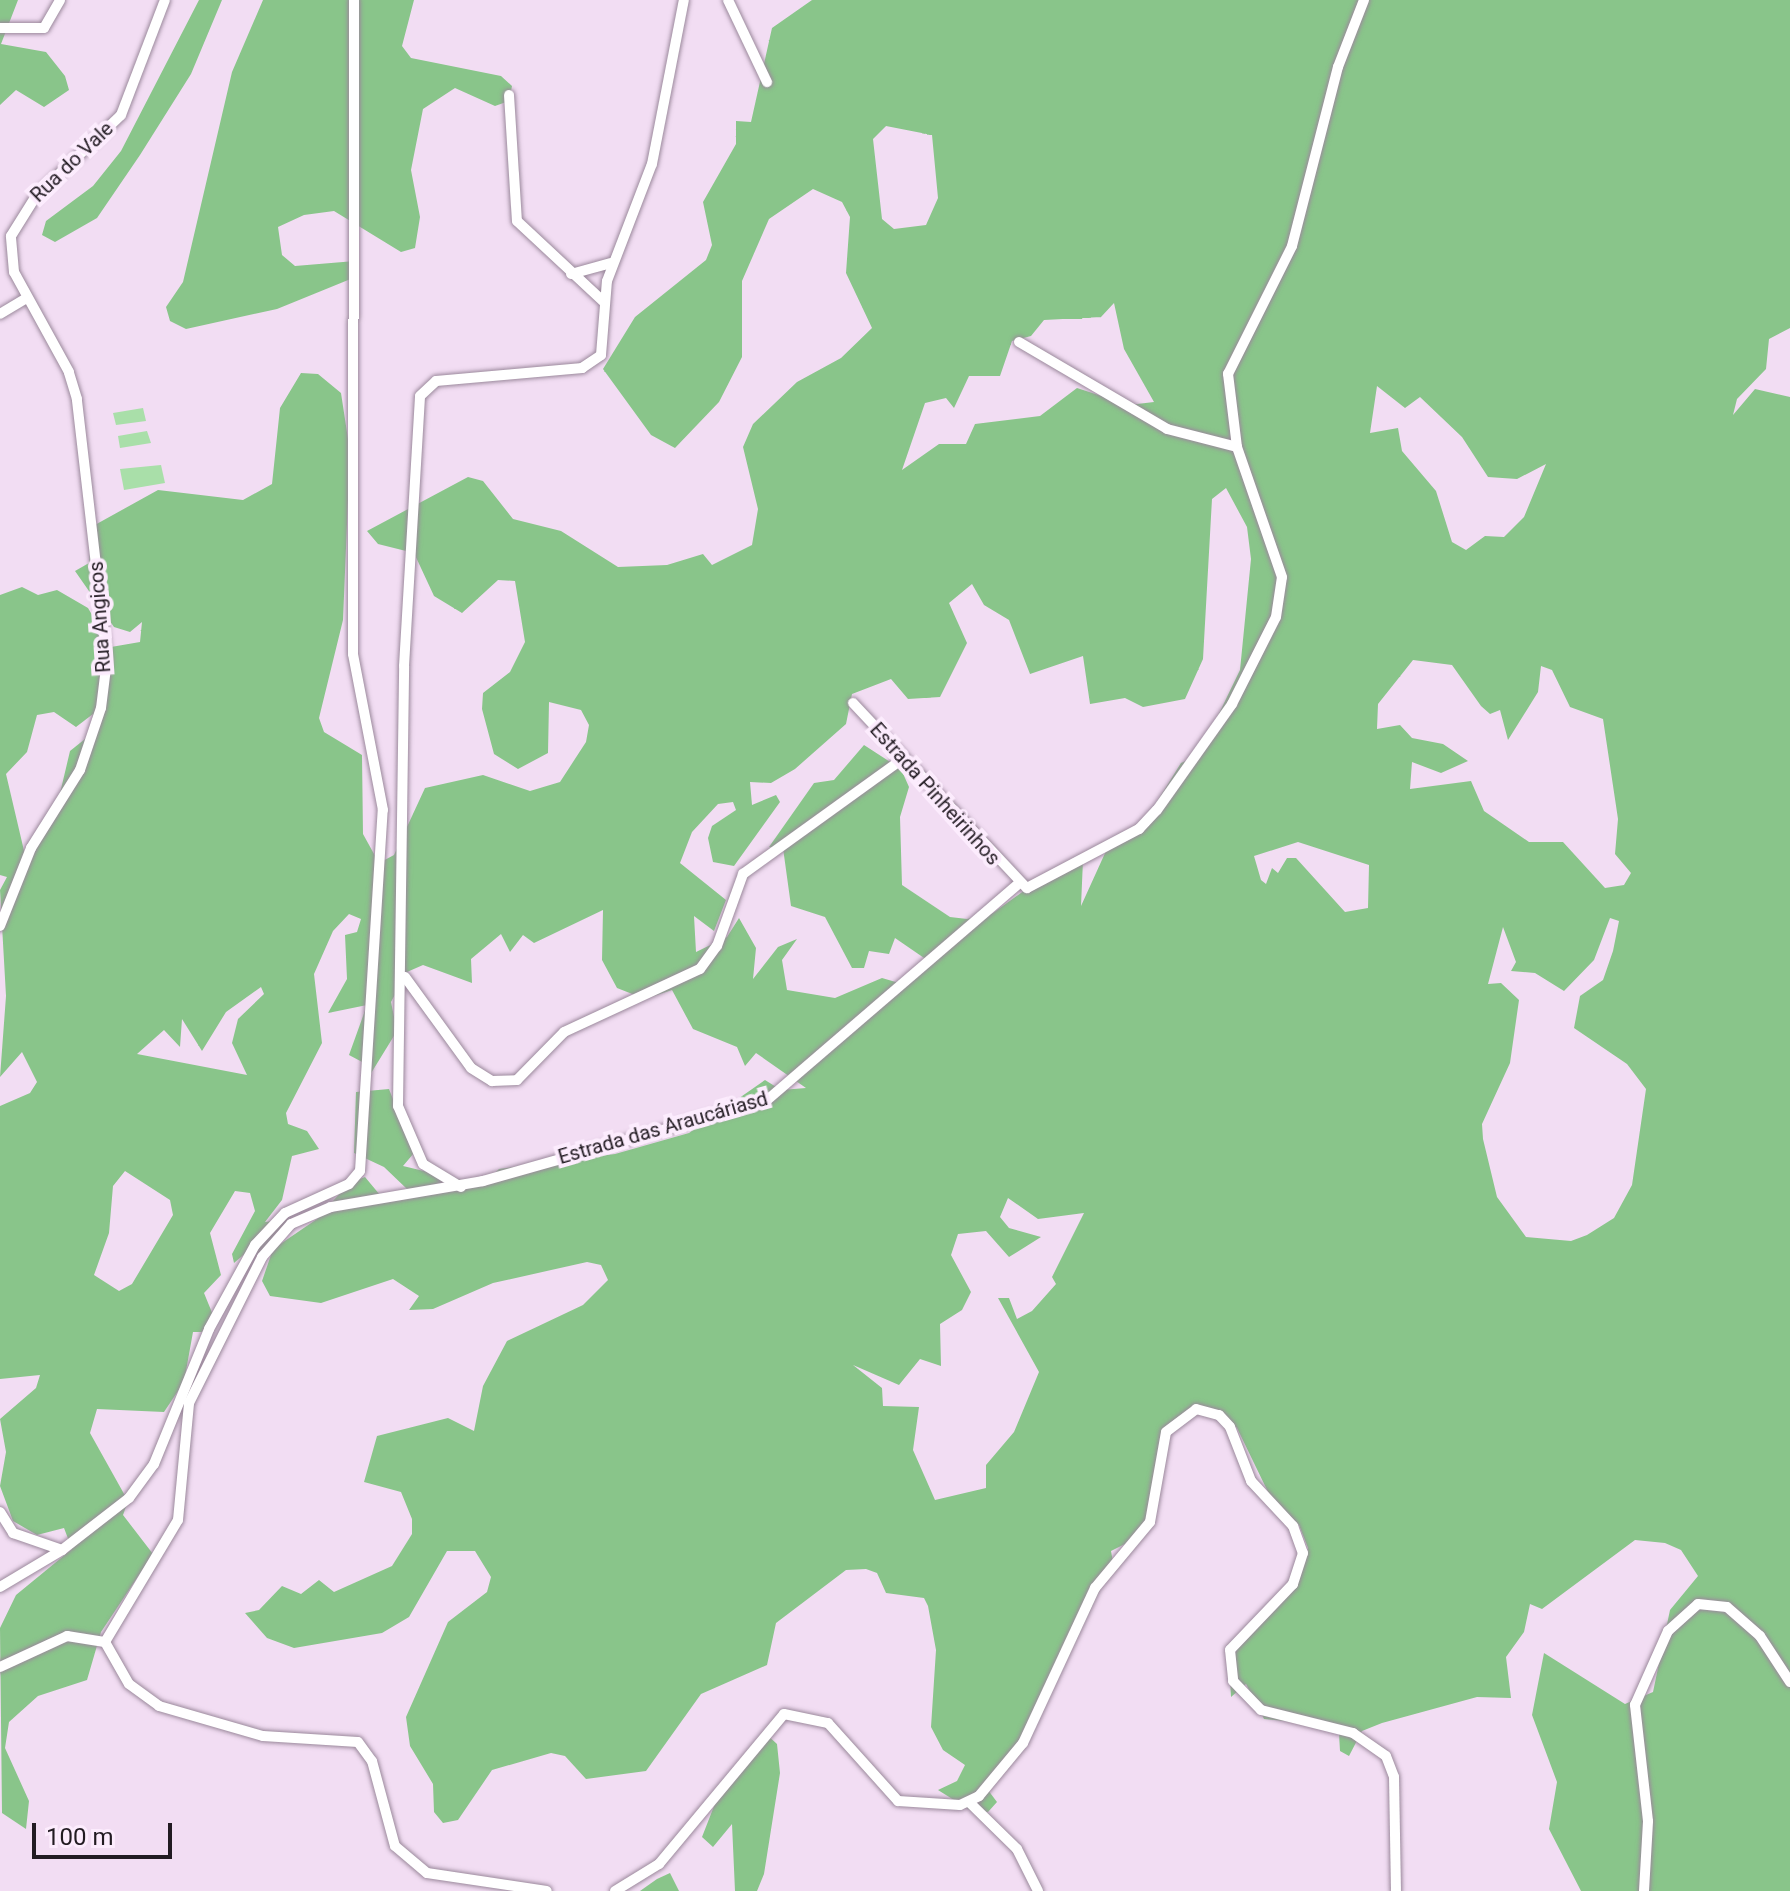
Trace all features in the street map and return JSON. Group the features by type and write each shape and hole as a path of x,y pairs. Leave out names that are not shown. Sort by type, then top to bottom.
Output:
{"street":[{"path":"0,28 44,28 60,0"},
{"name":"Rua do Vale","path":"25,299 10,253 18,218 121,115 165,0"},
{"path":"0,1587 85,1537 150,1473 209,1329 255,1245 285,1213 349,1184 360,1171 381,778 353,654 354,0"},
{"path":"461,1187 423,1164 402,1128 404,666 420,396 436,381 582,368 601,355 604,302 611,263 652,164 684,0"},
{"path":"728,0 767,82"},
{"path":"1017,885 1045,883 1150,820 1264,649 1282,577 1237,447 1227,401 1234,350 1292,246 1338,67 1364,0"},
{"path":"509,95 512,209 571,274 604,302"},
{"path":"571,274 611,263"},
{"path":"0,314 25,299"},
{"name":"Rua Angicos","path":"0,926 31,848 80,770 101,708 107,660 77,399 57,348 25,299"},
{"path":"1019,342 1167,429 1237,447"},
{"name":"Estrada Pinheirinhos","path":"853,703 901,760 1017,885"},
{"path":"404,976 471,1068 492,1081 517,1080 564,1032 700,969 717,946 743,874 901,760"},
{"name":"Estrada das Araucáriasd","path":"105,1642 178,1520 184,1420 218,1341 275,1239 331,1207 461,1187 766,1101 1017,885"},
{"path":"969,1802 1008,1766 1095,1588 1150,1522 1166,1432 1183,1414 1207,1409 1230,1427 1251,1481 1293,1526 1303,1553 1293,1584 1230,1650 1233,1681 1261,1710 1353,1733 1386,1756 1394,1777 1396,1891"},
{"path":"0,1512 13,1533 62,1550"},
{"path":"1644,1891 1649,1832 1635,1705 1668,1631 1698,1604 1727,1607 1760,1636 1790,1682"},
{"path":"0,1667 67,1636 105,1642 129,1684 159,1706 263,1736 358,1742 372,1761 395,1846 427,1873 547,1891"},
{"path":"615,1891 659,1864 784,1714 828,1723 888,1797 969,1802 1017,1849 1038,1891"}],"green space":[{"path":"0,0 18,0 1,44 46,52 65,76 69,90 44,107 16,90 0,105"},
{"path":"199,0 222,0 191,74 140,155 97,218 55,242 42,235 46,221 93,186 121,151"},
{"path":"263,0 414,0 402,46 411,58 501,76 512,86 509,101 495,106 455,88 423,109 411,170 420,217 415,248 401,252 334,211 304,215 278,227 282,255 295,266 355,261 358,276 277,309 186,329 170,321 166,307 183,282 232,72"},
{"path":"812,0 1790,0 1790,328 1769,339 1766,369 1737,399 1733,415 1755,389 1790,397 1790,1891 1581,1891 1549,1829 1557,1782 1532,1715 1544,1653 1625,1704 1653,1692 1670,1610 1698,1576 1681,1550 1665,1543 1635,1540 1542,1609 1530,1604 1524,1632 1506,1657 1511,1698 1477,1697 1382,1723 1362,1731 1349,1756 1340,1751 1339,1734 1323,1725 1264,1719 1246,1684 1231,1697 1229,1657 1305,1562 1308,1548 1299,1525 1269,1494 1237,1428 1224,1415 1200,1409 1169,1433 1156,1502 1135,1539 1111,1551 1113,1562 1036,1725 988,1790 997,1802 988,1812 973,1812 938,1790 957,1781 965,1765 943,1750 931,1727 936,1650 924,1598 886,1593 877,1573 866,1569 846,1570 776,1623 767,1665 701,1694 646,1771 586,1779 565,1756 551,1753 492,1770 458,1820 443,1823 434,1812 433,1784 410,1746 406,1717 448,1622 487,1592 491,1577 475,1551 447,1551 409,1617 382,1633 294,1648 267,1638 245,1613 259,1610 282,1586 301,1594 319,1580 334,1592 392,1566 412,1534 412,1519 401,1492 364,1482 377,1436 448,1418 474,1431 483,1386 507,1341 583,1305 608,1280 601,1265 587,1262 493,1283 433,1309 409,1310 419,1296 393,1279 321,1303 270,1296 262,1281 273,1249 317,1219 349,1183 365,1177 380,1195 407,1189 384,1167 354,1153 356,1092 389,1089 414,1153 403,1166 482,1185 499,1169 615,1154 689,1133 765,1080 781,1090 806,1088 756,1053 745,1066 737,1047 693,1029 672,990 645,999 617,988 602,960 603,910 534,943 523,935 510,952 501,934 471,959 472,983 423,965 407,972 391,1002 397,1031 365,1083 364,1063 349,1055 367,1005 328,1013 347,979 345,935 357,932 361,919 349,914 333,931 314,974 322,1043 286,1113 288,1124 307,1131 319,1149 292,1156 282,1200 265,1222 298,1218 258,1257 254,1246 234,1263 232,1254 255,1211 250,1193 235,1191 210,1233 221,1275 204,1293 213,1315 202,1332 193,1332 184,1382 164,1412 97,1409 90,1433 128,1501 123,1515 153,1554 101,1632 87,1680 38,1696 9,1722 5,1748 29,1801 26,1829 2,1813 0,1628 16,1595 72,1549 64,1528 37,1535 13,1521 0,1486 6,1452 0,1419 36,1388 40,1375 0,1379 0,1106 30,1093 37,1082 22,1052 0,1077 6,996 0,890 7,877 0,875 0,595 22,587 38,595 57,590 88,608 111,647 140,642 142,622 130,632 114,627 75,571 89,563 93,526 158,490 243,500 272,484 280,408 301,373 318,374 341,393 350,452 343,620 319,718 324,732 362,755 363,834 379,863 394,855 425,788 483,775 530,791 560,782 586,742 589,725 581,710 549,702 548,753 518,769 494,754 482,709 483,693 510,672 525,642 515,581 498,580 462,613 434,596 414,553 378,544 367,531 468,477 483,481 513,519 561,531 618,567 667,565 703,554 712,565 752,545 758,509 743,447 753,424 797,382 841,358 872,328 846,273 850,217 842,202 813,189 769,219 742,281 742,357 719,402 675,448 651,435 603,369 635,317 706,260 712,245 703,202 736,144 736,121 751,122 772,28","holes":["886,126 932,135 938,198 926,225 894,229 882,219 873,139","1114,303 1124,349 1154,402 1129,405 1077,388 1040,416 975,424 966,444 939,444 902,470 925,403 946,398 954,408 969,376 1000,376 1012,341 1031,336 1044,320 1101,317","1377,386 1405,408 1420,397 1462,437 1488,477 1517,479 1546,464 1524,517 1504,537 1485,536 1466,550 1452,542 1436,491 1402,451 1398,428 1370,433","1226,488 1247,527 1251,559 1240,670 1199,755 1181,763 1145,821 1106,851 1081,906 1083,860 1053,870 993,913 967,919 950,917 902,885 900,817 909,787 901,769 864,745 834,780 814,783 769,847 783,848 791,906 825,917 852,968 864,968 869,951 889,954 895,938 927,960 899,983 882,978 835,998 787,990 782,960 797,939 778,947 753,979 756,948 739,918 727,937 696,952 694,916 714,931 726,900 680,863 692,832 718,804 733,802 736,810 712,826 708,838 713,862 734,866 780,802 776,795 752,805 750,782 771,783 795,769 846,724 852,694 891,679 908,699 940,697 967,643 949,603 972,584 984,605 1009,620 1030,674 1083,656 1090,704 1125,698 1143,707 1185,699 1203,659 1212,499","1413,660 1452,665 1481,706 1490,714 1500,710 1508,740 1538,692 1541,666 1552,670 1570,707 1603,719 1618,819 1615,854 1631,873 1624,885 1605,888 1563,842 1529,842 1484,811 1471,781 1410,789 1412,762 1441,773 1468,761 1443,744 1412,738 1400,725 1377,729 1378,704","54,712 76,727 93,714 90,735 70,751 53,823 25,855 6,774 27,752 37,715","1298,842 1369,865 1368,908 1345,912 1296,858 1287,858 1278,873 1272,868 1266,884 1261,880 1254,856","1610,918 1619,921 1603,980 1580,996 1574,1028 1627,1064 1646,1089 1632,1185 1614,1218 1571,1241 1526,1237 1497,1197 1483,1139 1482,1124 1510,1063 1519,1000 1501,983 1488,984 1503,927 1516,962 1511,971 1535,973 1564,991 1594,960","261,987 264,994 238,1019 232,1043 247,1075 137,1054 164,1030 180,1047 182,1019 202,1051 226,1012","125,1171 170,1200 173,1215 132,1284 119,1291 94,1275 109,1233 113,1186","1008,1198 1038,1219 1084,1213 1052,1277 1056,1284 1032,1311 1017,1319 1009,1298 998,1298 1039,1372 1014,1432 986,1465 986,1488 935,1500 913,1450 919,1407 883,1406 882,1388 853,1365 899,1385 920,1359 941,1366 940,1324 962,1310 971,1292 951,1255 958,1234 986,1231 1009,1257 1041,1237 1009,1228 1000,1217"]},
{"path":"143,408 146,421 116,425 113,413"},
{"path":"147,431 151,443 120,448 118,436"},
{"path":"161,465 165,483 124,490 120,469"},
{"path":"765,1733 777,1744 780,1773 764,1874 757,1891 735,1891 732,1824 713,1847 702,1837 725,1778"},
{"path":"670,1873 679,1891 640,1891 657,1879"}]}
